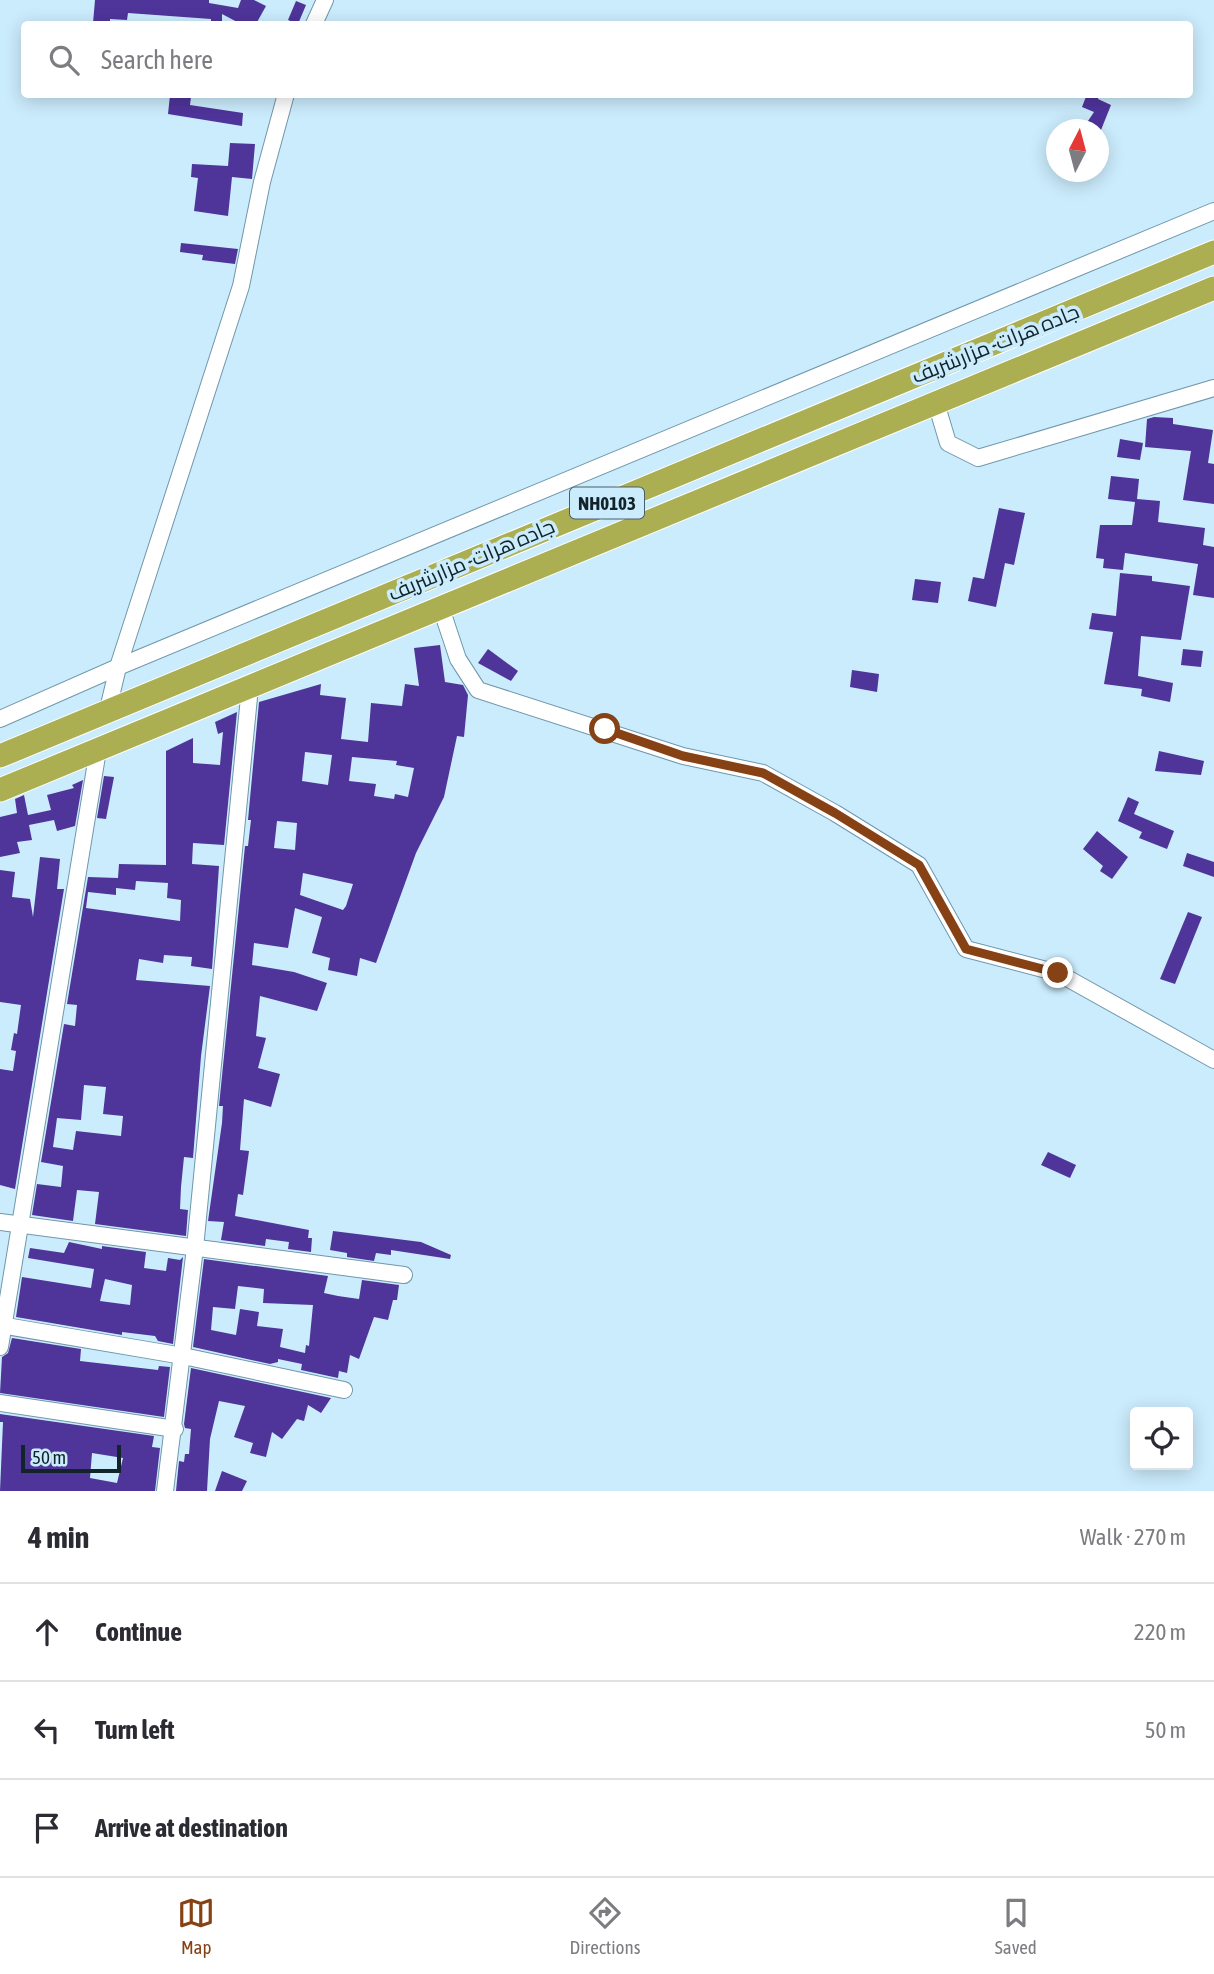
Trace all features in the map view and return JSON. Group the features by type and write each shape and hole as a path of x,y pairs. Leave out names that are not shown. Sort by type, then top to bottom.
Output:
{"highway":[{"name":"جاده هرات- مزارشریف","path":"0,756 1214,252"},
{"name":"جاده هرات- مزارشریف","path":"0,790 1214,288"}],"street":[{"path":"315,21 325,0"},
{"path":"108,709 118,667 241,286 262,182 285,98"},
{"path":"0,719 118,667 1214,211"},
{"path":"936,403 948,443 978,458 1214,388"},
{"path":"440,608 458,659 478,690 683,756 763,773 835,813 919,865 966,949 1058,973 1214,1060"},
{"path":"165,1491 175,1429 195,1248 250,687"},
{"path":"0,1347 1,1325 98,750"},
{"path":"0,1222 404,1275"},
{"path":"1,1325 183,1356 344,1390"},
{"path":"0,1403 175,1429"}],"building":[{"path":"95,0 209,0 209,3 238,8 241,0 254,0 266,6 258,21 235,21 222,14 222,21 211,21 128,13 127,20 93,21"},
{"path":"296,1 306,5 299,21 288,20"},
{"path":"170,98 191,98 190,105 243,113 242,126 168,114"},
{"path":"1085,98 1098,98 1111,105 1105,119 1089,119 1094,112 1082,107"},
{"path":"230,143 255,144 252,179 232,177 228,216 194,211 198,178 191,177 192,164 228,166"},
{"path":"181,243 238,249 235,264 202,260 203,255 180,252"},
{"path":"1173,418 1173,424 1213,430 1208,463 1214,464 1214,504 1183,500 1191,451 1145,447 1147,419"},
{"path":"1120,439 1143,443 1140,460 1117,457"},
{"path":"1111,476 1139,479 1137,499 1160,501 1158,522 1205,528 1203,545 1214,547 1214,598 1193,595 1198,564 1125,553 1123,570 1103,568 1104,559 1096,558 1100,525 1132,525 1135,502 1108,499"},
{"path":"999,508 1025,513 1014,565 1005,563 996,607 968,601 973,577 984,579"},
{"path":"1120,573 1152,576 1152,581 1190,586 1181,640 1141,636 1138,676 1173,683 1170,702 1141,696 1142,689 1104,684 1113,632 1089,629 1092,613 1116,616"},
{"path":"915,579 941,582 938,603 912,600"},
{"path":"440,645 445,682 463,685 468,695 464,737 457,736 444,797 416,853 376,963 360,958 357,976 328,970 330,958 312,953 322,917 295,908 288,948 254,943 252,965 294,972 327,983 317,1011 260,996 256,1036 266,1038 258,1068 280,1074 271,1107 244,1099 240,1150 249,1151 243,1195 238,1194 235,1216 309,1230 308,1238 312,1238 311,1252 288,1249 289,1242 266,1239 265,1246 221,1240 224,1222 208,1221 222,1123 223,1106 219,1106 245,846 248,846 251,820 248,820 259,702 321,684 320,695 346,698 341,739 368,742 371,703 402,706 405,684 419,686 414,648","holes":["305,752 332,755 328,785 302,781","352,757 397,761 396,765 414,768 408,797 395,794 394,799 374,796 376,784 349,781","277,821 297,823 295,850 274,848","303,873 353,884 343,910 300,895"]},
{"path":"488,649 518,671 511,681 478,663"},
{"path":"1183,649 1203,651 1201,667 1181,665"},
{"path":"852,670 879,674 877,692 850,687"},
{"path":"237,712 224,845 193,843 192,864 219,866 212,969 191,966 192,957 164,955 163,963 139,959 136,980 210,986 193,1158 184,1157 181,1187 180,1209 188,1210 186,1236 95,1224 99,1192 77,1190 73,1221 32,1215 37,1184 61,1187 63,1166 41,1162 64,1024 75,1026 77,1005 67,1004 88,877 118,878 119,864 166,865 166,751 193,738 193,763 220,765 223,732 218,734 215,722","holes":["136,881 168,883 167,898 181,900 180,921 86,908 88,892 116,895 116,888 135,890","84,1085 106,1087 103,1114 123,1116 121,1136 76,1131 73,1150 53,1147 57,1118 81,1120"]},
{"path":"1159,751 1204,761 1201,775 1155,771"},
{"path":"104,776 114,777 106,819 97,818"},
{"path":"83,780 75,826 57,831 54,820 29,825 32,840 17,842 20,853 0,857 0,817 17,813 15,799 24,795 28,815 51,810 47,795 74,788 72,785"},
{"path":"1128,797 1139,802 1134,814 1174,831 1167,849 1139,838 1142,832 1118,821"},
{"path":"1097,831 1128,857 1112,879 1100,871 1103,866 1083,849"},
{"path":"1187,853 1214,862 1214,877 1183,866"},
{"path":"40,857 60,859 57,889 64,889 15,1189 0,1185 0,1069 13,1071 16,1051 11,1050 14,1033 17,1034 21,1005 0,1002 0,870 15,872 12,897 30,899 33,917"},
{"path":"1188,912 1202,917 1175,984 1160,979"},
{"path":"1048,1152 1076,1165 1070,1178 1041,1165"},
{"path":"333,1231 421,1242 451,1255 450,1259 391,1250 391,1255 376,1253 374,1261 347,1257 347,1253 330,1250"},
{"path":"69,1242 102,1249 102,1246 146,1252 144,1268 166,1271 168,1258 180,1260 183,1257 173,1344 158,1341 155,1336 122,1332 122,1335 16,1317 22,1277 91,1288 94,1269 28,1258 30,1248 64,1253","holes":["105,1279 132,1285 130,1305 100,1301"]},
{"path":"204,1259 328,1276 324,1293 359,1299 362,1280 399,1285 397,1300 393,1300 388,1320 374,1317 359,1359 350,1355 347,1373 339,1371 338,1378 301,1370 302,1364 278,1359 278,1362 270,1364 193,1347","holes":["238,1286 264,1289 263,1303 313,1305 309,1346 306,1345 305,1353 280,1347 283,1329 257,1326 259,1312 240,1309 236,1335 211,1330 213,1307 235,1309"]},
{"path":"12,1338 81,1349 80,1361 158,1370 159,1366 170,1367 164,1417 0,1393 2,1357 8,1353"},
{"path":"191,1368 331,1398 321,1413 308,1405 304,1421 297,1419 282,1439 272,1432 266,1457 250,1453 253,1443 234,1437 245,1406 219,1401 210,1439 207,1491 176,1491 179,1461 184,1462 185,1454 189,1454 191,1429 185,1428 184,1424"},
{"path":"0,1414 154,1436 152,1447 160,1448 155,1491 0,1491 3,1422 0,1422","holes":["92,1453 123,1458 117,1483 90,1478"]},
{"path":"222,1471 247,1481 242,1491 215,1491"}],"route":[{"path":"605,729 683,756 763,773 835,813 919,865 966,949 1058,973"}]}
